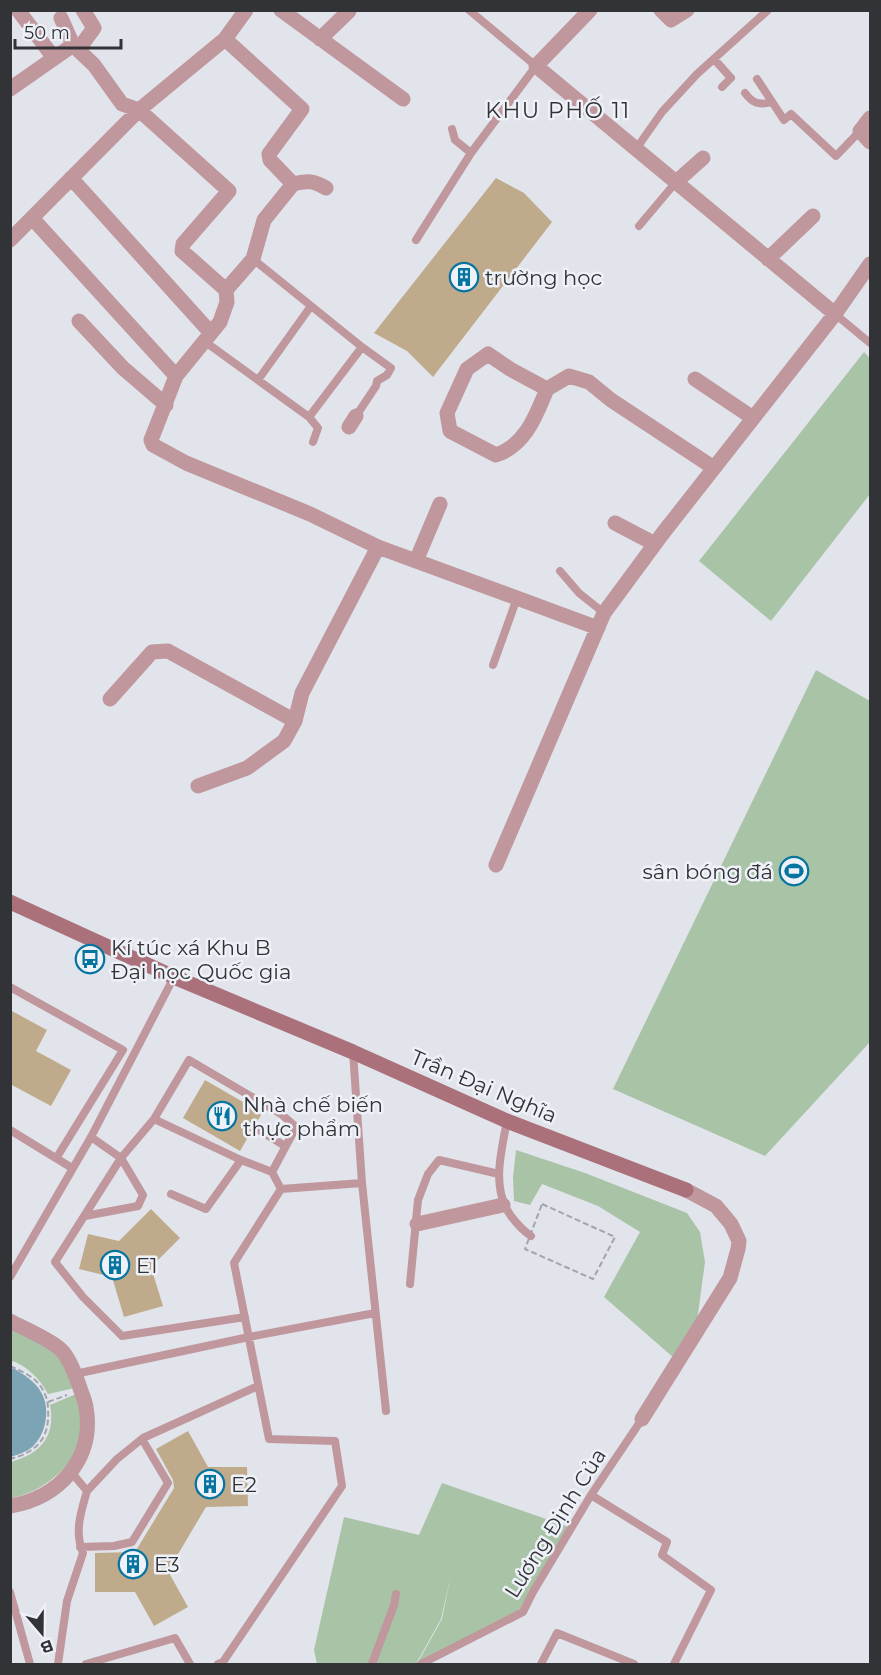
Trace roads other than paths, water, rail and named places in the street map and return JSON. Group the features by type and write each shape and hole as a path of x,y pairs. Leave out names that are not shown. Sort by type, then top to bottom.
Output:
{"street":[{"path":"18,10 54,58"},
{"path":"10,88 54,58 75,47 94,28 84,10"},
{"path":"10,240 139,110 225,39 246,10"},
{"path":"281,10 403,99"},
{"path":"320,39 349,10"},
{"path":"590,10 536,66 835,314"},
{"path":"661,10 671,20 687,10"},
{"path":"61,18 75,47 94,65 122,104 139,110 229,191 183,244 182,251 226,290 227,303 220,321 176,376 151,440 153,445 186,463 310,514 378,547 598,628"},
{"path":"225,39 302,109 269,154 270,160 293,184"},
{"path":"865,136 870,118"},
{"path":"676,182 703,158"},
{"path":"71,178 207,337"},
{"path":"226,290 253,259 264,220 293,184 305,181 315,182 326,188"},
{"path":"768,259 813,216"},
{"path":"33,219 176,376"},
{"path":"496,865 604,613 655,544 835,314 870,264"},
{"path":"80,321 123,368 166,405"},
{"path":"547,389 488,354 467,369 447,413 450,431 496,455 504,452 514,446 531,425 547,389 569,376 589,382 611,400 714,468"},
{"path":"695,379 753,418"},
{"path":"416,561 440,504"},
{"path":"615,523 655,544"},
{"path":"198,786 247,768 284,741 295,721 302,693 378,547"},
{"path":"110,699 152,651 168,651 295,721"},
{"name":"Trần Đại Nghĩa","path":"10,902 174,977 353,1052 507,1121 686,1190 716,1206 731,1224 739,1241 730,1278 642,1419"},
{"path":"417,1224 504,1205"},
{"path":"10,1321 61,1349 75,1374 87,1407 86,1432 81,1457 72,1473 55,1488 23,1503 10,1506"}],"lane":[{"path":"416,240 471,153 536,66 469,10"},
{"path":"636,149 663,112 714,59 767,11"},
{"path":"714,59 731,78 722,87"},
{"path":"757,79 784,120 791,114 836,156 865,136"},
{"path":"745,93 752,102 759,104 772,102"},
{"path":"452,129 455,140 471,153"},
{"path":"639,226 676,182"},
{"path":"253,259 391,368 387,375 377,381 353,421"},
{"path":"258,380 311,306"},
{"path":"835,314 870,343"},
{"path":"207,337 258,380 309,417 318,428 313,442"},
{"path":"309,417 362,347"},
{"path":"560,571 579,593 604,613"},
{"path":"493,665 517,598"},
{"path":"10,1277 91,1137 174,977"},
{"path":"10,987 123,1050 57,1157"},
{"path":"353,1052 362,1183 386,1411"},
{"path":"245,1317 122,1336 83,1297 55,1262 121,1158 154,1119 189,1060 281,1114 296,1126 272,1172"},
{"path":"154,1119 272,1172 281,1189"},
{"path":"507,1121 499,1174 504,1205 522,1231 531,1236"},
{"path":"256,1128 285,1146"},
{"path":"10,1130 72,1168"},
{"path":"85,1216 138,1206 142,1195 121,1158 91,1137"},
{"path":"171,1194 206,1209 241,1160"},
{"path":"410,1284 418,1200 428,1174 439,1160 499,1174"},
{"path":"281,1189 362,1183"},
{"path":"218,1665 223,1662 342,1486 335,1441 268,1439 234,1263 281,1189"},
{"path":"75,1374 375,1313"},
{"path":"58,1665 67,1602 82,1553 78,1523 87,1491 117,1459 142,1439 258,1386"},
{"name":"Lương Định Của","path":"421,1665 523,1612 591,1495 642,1419"},
{"path":"80,1547 114,1546 132,1542 168,1483 142,1439"},
{"path":"72,1473 87,1491"},
{"path":"591,1495 667,1542 662,1555 711,1590 674,1665"},
{"path":"10,1592 30,1665"},
{"path":"372,1665 396,1594"},
{"path":"542,1665 556,1633 634,1665"},
{"path":"86,1665 175,1638 190,1665"}],"water":[{"path":"13,1368 36,1384 46,1405 46,1419 45,1426 35,1444 11,1457 10,1372"}],"place":[{"name":"trường học","path":"464,277"},
{"name":"sân bóng đá","path":"794,871"},
{"name":"Kí túc xá Khu B Đại học Quốc gia","path":"90,959"},
{"name":"Nhà chế biến thực phẩm","path":"222,1116"},
{"name":"E1","path":"115,1265"},
{"name":"E2","path":"210,1484"},
{"name":"E3","path":"133,1564"}],"district":[{"name":"KHU PHỐ 11","path":"558,110"}]}
